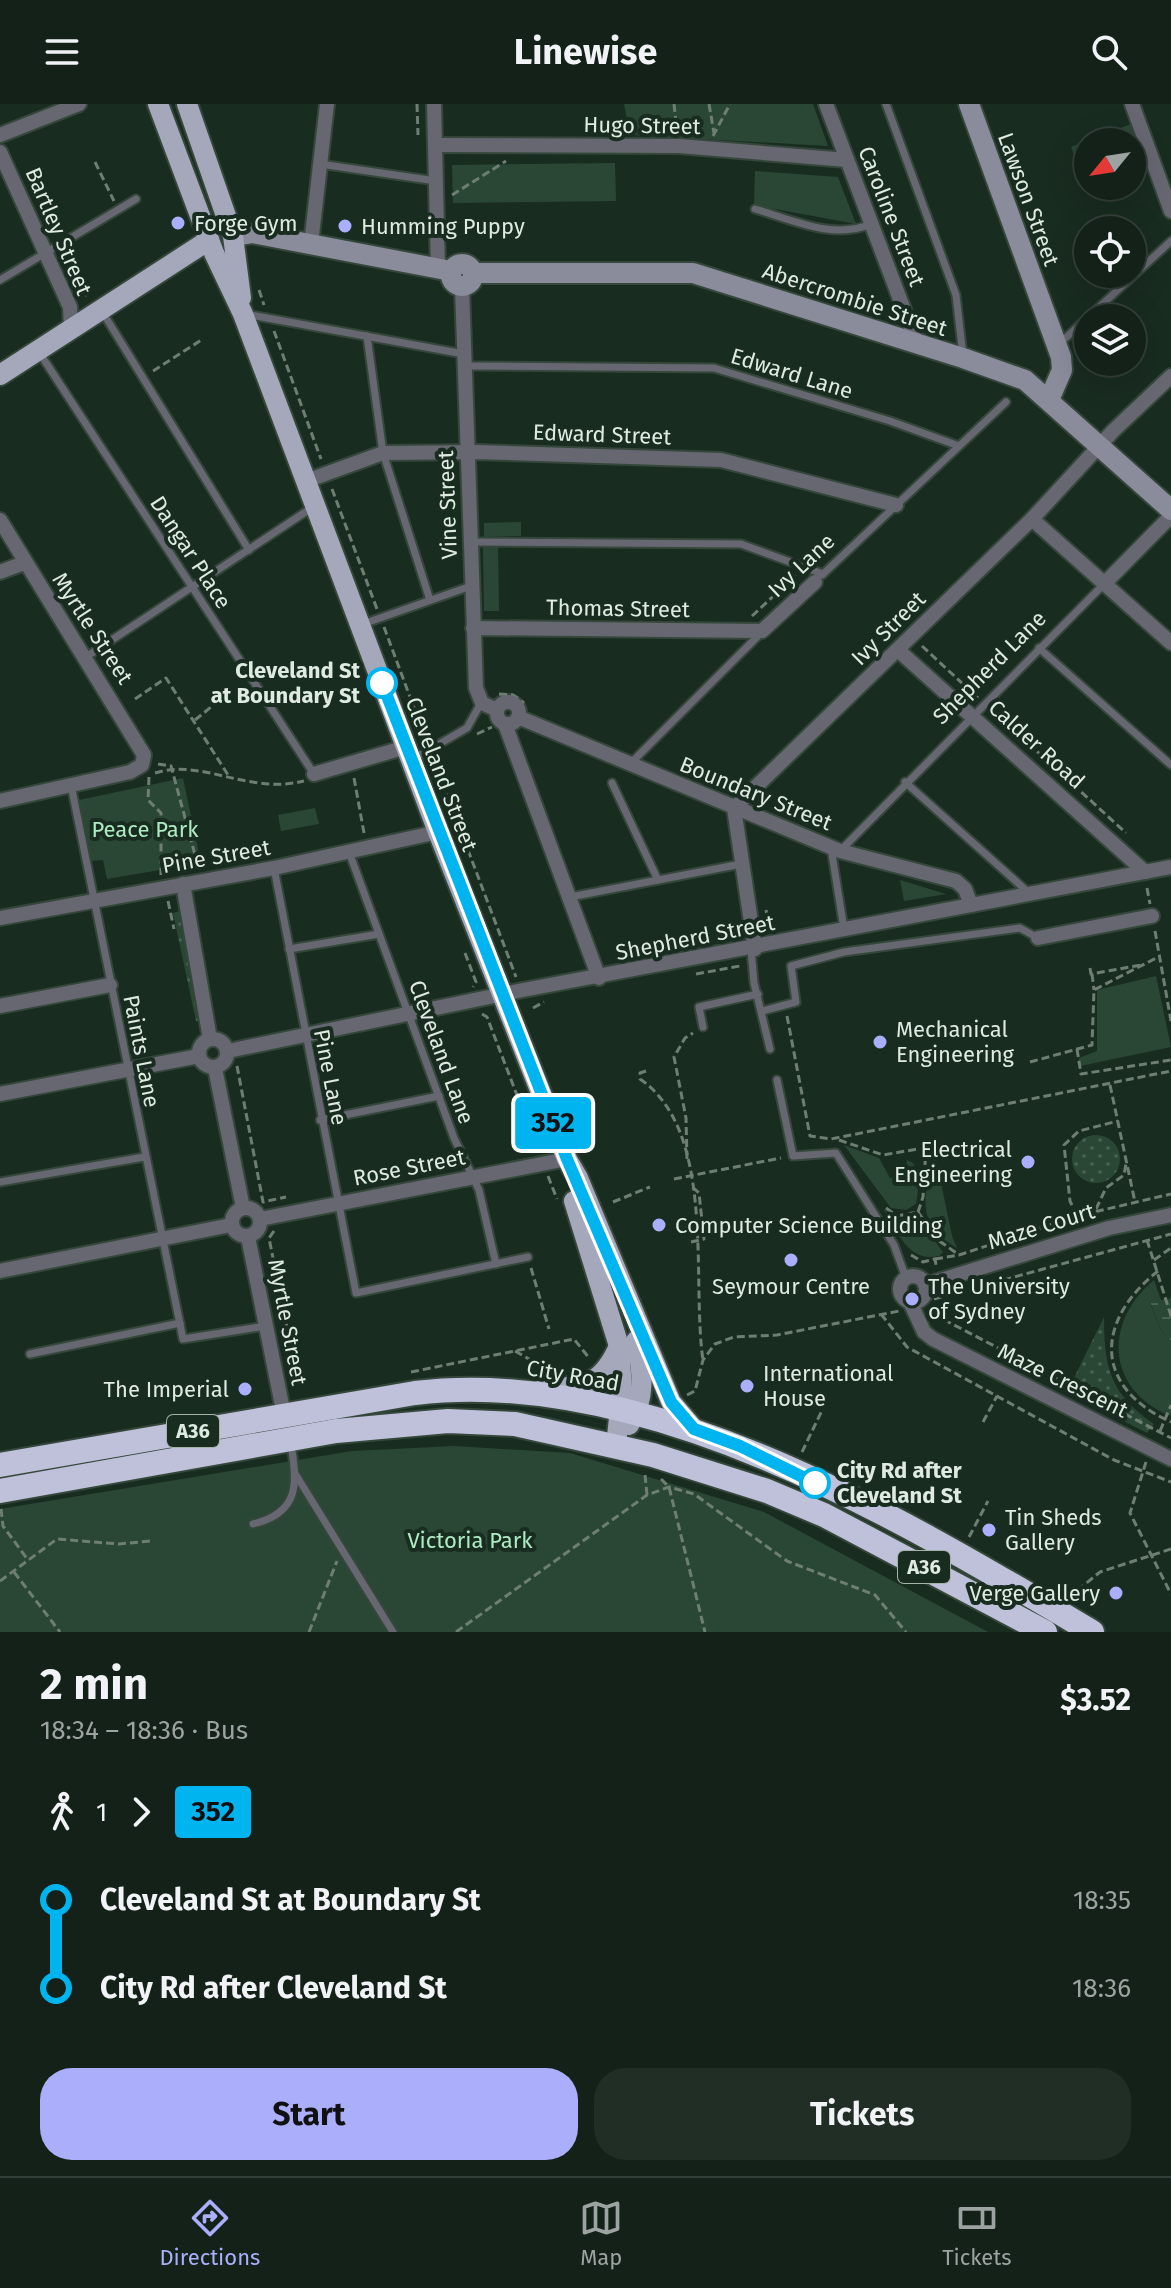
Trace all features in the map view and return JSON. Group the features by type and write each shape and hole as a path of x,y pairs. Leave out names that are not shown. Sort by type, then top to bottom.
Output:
{"highway":[{"name":"City Road","path":"0,1465 448,1389 520,1391 627,1411 694,1429 740,1446 909,1528 1092,1632"},
{"name":"A36","path":"0,1491 336,1431 448,1421 515,1424 710,1470 802,1504 1045,1632"}],"main road":[{"name":"Cleveland Street","path":"158,104 209,240 243,314 438,832 510,986 567,1159 671,1402 694,1429"},
{"name":"Cleveland Street","path":"187,104 233,236 243,314"},
{"path":"0,375 71,329 94,303 209,240 211,170"},
{"name":"Cleveland Street","path":"567,1159 569,1184 619,1346 627,1411"},
{"name":"Cleveland Street","path":"616,1446 627,1411 642,1388 640,1358 627,1301"},
{"path":"520,1391 591,1383 603,1376 619,1346"}],"street":[{"path":"0,135 79,104"},
{"path":"311,244 327,104"},
{"name":"Vine Street","path":"434,104 435,145 444,182 464,360 476,688 482,703"},
{"name":"Caroline Street","path":"826,104 917,344"},
{"name":"Lawson Street","path":"969,104 1057,345 1062,370 1049,400"},
{"path":"1132,104 1171,211"},
{"name":"Hugo Street","path":"435,145 679,146 847,160"},
{"name":"Bartley Street","path":"0,152 70,307 71,329"},
{"name":"Abercrombie Street","path":"233,236 252,233 456,275 693,273 1025,380 1171,513"},
{"name":"Ivy Street","path":"734,808 1032,519 1099,446 1171,376"},
{"name":"Edward Street","path":"306,481 383,453 467,452 721,460 896,505"},
{"name":"Shepherd Lane","path":"1104,584 1171,513"},
{"path":"1032,519 1171,643"},
{"name":"Myrtle Street","path":"0,520 150,762"},
{"path":"0,572 24,563"},
{"name":"Ivy Lane","path":"762,631 819,578"},
{"name":"Thomas Street","path":"473,628 762,631"},
{"name":"Calder Road","path":"898,650 1145,872"},
{"path":"482,703 505,722 599,978"},
{"name":"Boundary Street","path":"505,722 630,765 836,849 956,881 965,889 971,905"},
{"path":"314,774 408,753"},
{"path":"0,801 130,772 150,762"},
{"path":"734,808 753,949"},
{"name":"Pine Street","path":"0,918 274,868 438,832"},
{"name":"Shepherd Street","path":"228,1051 410,1014 510,986 599,978 1171,867"},
{"path":"183,884 210,1039"},
{"path":"1038,938 1152,916"},
{"path":"0,1006 110,985"},
{"path":"210,1039 221,1041 228,1051 225,1062 215,1068 205,1065 199,1056 201,1045 210,1039"},
{"path":"0,1094 199,1056"},
{"path":"215,1068 243,1208"},
{"name":"Rose Street","path":"260,1219 567,1159"},
{"path":"243,1208 256,1211 260,1219 257,1232 248,1237 236,1233 231,1225 233,1216 243,1208"},
{"name":"Maze Court","path":"925,1285 1140,1221 1171,1215"},
{"path":"0,1271 231,1225"},
{"name":"Myrtle Street","path":"248,1237 284,1415"},
{"path":"917,1277 925,1285 924,1296 910,1305 900,1291 906,1278 917,1277"},
{"name":"Maze Crescent","path":"910,1305 924,1332 933,1339 1171,1459"}],"lane":[{"path":"886,104 956,295 963,358"},
{"path":"320,164 444,182"},
{"path":"0,280 136,199"},
{"path":"755,209 832,230 856,230 871,224"},
{"path":"1057,345 1171,241"},
{"path":"94,303 249,550"},
{"name":"Edward Lane","path":"243,314 367,336 464,360 714,368 890,421 959,446"},
{"path":"367,336 383,453 430,600"},
{"name":"Dangar Place","path":"38,350 314,774"},
{"name":"Ivy Lane","path":"819,578 1006,402"},
{"path":"86,657 315,505"},
{"path":"470,542 741,544 804,567 819,578"},
{"name":"Shepherd Lane","path":"836,849 1104,584"},
{"path":"360,625 471,586"},
{"name":"Ivy Lane","path":"630,765 762,631"},
{"path":"1039,648 1171,765"},
{"path":"408,753 467,728 482,703"},
{"path":"905,782 1030,893"},
{"path":"612,783 658,880"},
{"name":"Paints Lane","path":"71,785 96,900 126,1069 180,1323"},
{"path":"836,849 844,931"},
{"name":"Cleveland Lane","path":"349,852 439,1096 479,1190 496,1264"},
{"path":"569,898 741,864"},
{"name":"Pine Lane","path":"274,868 320,1120 356,1293 496,1264"},
{"path":"762,1011 796,1002 791,966 844,952 1020,928 1038,938"},
{"path":"289,949 379,934"},
{"path":"753,949 754,983 770,1049"},
{"path":"703,1027 699,1007 758,994"},
{"path":"777,1080 793,1156 836,1153 894,1245 906,1278"},
{"path":"320,1120 439,1096"},
{"path":"0,1182 144,1157"},
{"path":"496,1264 528,1257"},
{"path":"30,1354 180,1323 183,1339 266,1326"},
{"path":"253,1524 271,1519 283,1509 293,1494 296,1475 290,1440"},
{"path":"296,1475 393,1632"}],"path":[{"path":"674,104 679,146"},
{"path":"709,104 713,140"},
{"path":"714,133 730,104"},
{"path":"444,182 452,195 510,159 495,159"},
{"path":"95,162 117,208"},
{"path":"43,208 94,303"},
{"name":"Cleveland Street","path":"258,289 427,742"},
{"path":"143,377 203,339"},
{"path":"741,618 751,617 804,567"},
{"path":"921,646 1126,833"},
{"path":"135,699 166,678 231,779"},
{"path":"195,720 221,699"},
{"path":"473,736 505,722"},
{"path":"432,754 510,986"},
{"path":"150,762 278,786 313,783 314,774"},
{"path":"162,881 161,813 151,805 147,790 150,777 171,766"},
{"path":"171,766 199,866 185,873 183,884"},
{"path":"354,781 364,830"},
{"path":"1145,872 1171,1021"},
{"path":"1094,990 1160,956"},
{"path":"1030,1062 1092,1045 1094,990 1091,971 1144,964"},
{"path":"780,1006 786,1012 810,1136 833,1139 883,1155 935,1146"},
{"path":"482,1014 487,1017 561,1207"},
{"path":"686,1161 686,1124 674,1057 685,1038 703,1027"},
{"path":"1077,1049 1081,1074 1171,1060"},
{"path":"246,1058 235,1067 263,1202 288,1197"},
{"path":"646,1071 640,1073 640,1079 666,1101 686,1161 698,1240 703,1360 695,1391 685,1396"},
{"path":"833,1139 1171,1071"},
{"path":"1109,1083 1140,1221 1171,1316"},
{"path":"1077,1216 1070,1201 1064,1145 1079,1131 1118,1121"},
{"path":"680,1125 686,1124"},
{"path":"918,1212 923,1197 926,1147"},
{"path":"674,1179 793,1156"},
{"path":"1095,1211 1106,1188 1124,1175 1126,1161"},
{"path":"613,1202 650,1187"},
{"path":"935,1259 959,1255 1095,1211 1171,1194"},
{"path":"879,1201 897,1216 918,1212"},
{"path":"918,1212 938,1240 959,1255"},
{"path":"934,1299 1171,1234"},
{"path":"691,1242 698,1240"},
{"path":"1154,1260 1171,1248"},
{"path":"272,1251 294,1363 290,1383"},
{"path":"528,1257 549,1329"},
{"path":"1158,1271 1122,1306 1115,1319 1112,1345 1117,1371 1127,1390 1149,1411 1171,1422"},
{"path":"1165,1295 1171,1293"},
{"path":"703,1360 715,1344 734,1337 777,1335 910,1305"},
{"path":"930,1312 1171,1438"},
{"path":"881,1314 907,1347 1114,1460 1171,1482"},
{"path":"572,1373 536,1363 515,1351 574,1339 592,1363"},
{"path":"983,1422 997,1396"},
{"path":"802,1453 827,1400"},
{"path":"1155,1442 1171,1405"},
{"path":"1147,1458 1130,1513 1171,1594"},
{"path":"644,1472 647,1495"},
{"path":"669,1487 705,1632"},
{"path":"456,1632 647,1495 669,1487 694,1494 787,1561 875,1595 906,1632"},
{"path":"971,1535 988,1504"},
{"path":"1,1508 1,1527 28,1560"},
{"path":"0,1581 57,1539 119,1544 151,1541"},
{"path":"1081,1603 1079,1589 1100,1572 1171,1549"},
{"path":"309,1632 341,1551"},
{"path":"14,1572 60,1632"}],"green space":[{"path":"624,104 813,104 828,146 630,135"},
{"path":"615,163 616,201 453,203 452,165"},
{"path":"755,171 838,177 856,224 754,205"},
{"path":"521,522 521,536 484,537 484,523"},
{"path":"498,546 499,611 484,611 483,547"},
{"name":"Peace Park","path":"183,778 201,863 107,879 103,860 91,861 79,800"},
{"path":"315,808 319,824 281,831 278,815"},
{"path":"900,880 946,894 904,901"},
{"path":"180,911 201,1020 196,1021 173,913"},
{"path":"1156,976 1171,1047 1080,1066 1079,1058 1097,1051 1097,990"},
{"path":"1096,1135 1113,1142 1120,1159 1113,1176 1096,1183 1079,1176 1072,1159 1079,1142"},
{"path":"844,1145 879,1158 890,1178 904,1174 907,1160 913,1163 920,1178 916,1204 906,1210 891,1208"},
{"path":"934,1149 957,1248 943,1238 928,1218 926,1196 930,1153"},
{"path":"883,1209 897,1219 918,1219 943,1252 939,1256 928,1257 912,1250 899,1236"},
{"path":"1154,1280 1161,1300 1150,1303 1161,1330 1171,1341 1171,1416 1134,1390 1124,1373 1119,1354 1126,1315 1137,1297"},
{"path":"1171,1298 1171,1341 1161,1330 1150,1302"},
{"path":"1104,1317 1106,1351 1112,1378 1128,1402 1154,1424 1147,1433 1067,1392"},
{"name":"Victoria Park","path":"454,1446 570,1453 764,1512 988,1632 0,1632 0,1509 352,1451"}],"bus line":[{"name":"352","path":"382,683 567,1159 578,1178 671,1402 694,1429 740,1446 815,1483"}],"place":[{"name":"Forge Gym","path":"178,223"},
{"name":"Humming Puppy","path":"345,226"},
{"name":"Cleveland St at Boundary St","path":"382,683"},
{"name":"Mechanical Engineering","path":"880,1042"},
{"name":"Electrical Engineering","path":"1028,1162"},
{"name":"Computer Science Building","path":"659,1225"},
{"name":"Seymour Centre","path":"791,1260"},
{"name":"The University of Sydney","path":"912,1299"},
{"name":"International House","path":"747,1386"},
{"name":"The Imperial","path":"245,1389"},
{"name":"City Rd after Cleveland St","path":"815,1483"},
{"name":"Tin Sheds Gallery","path":"989,1530"},
{"name":"Verge Gallery","path":"1116,1593"}]}
